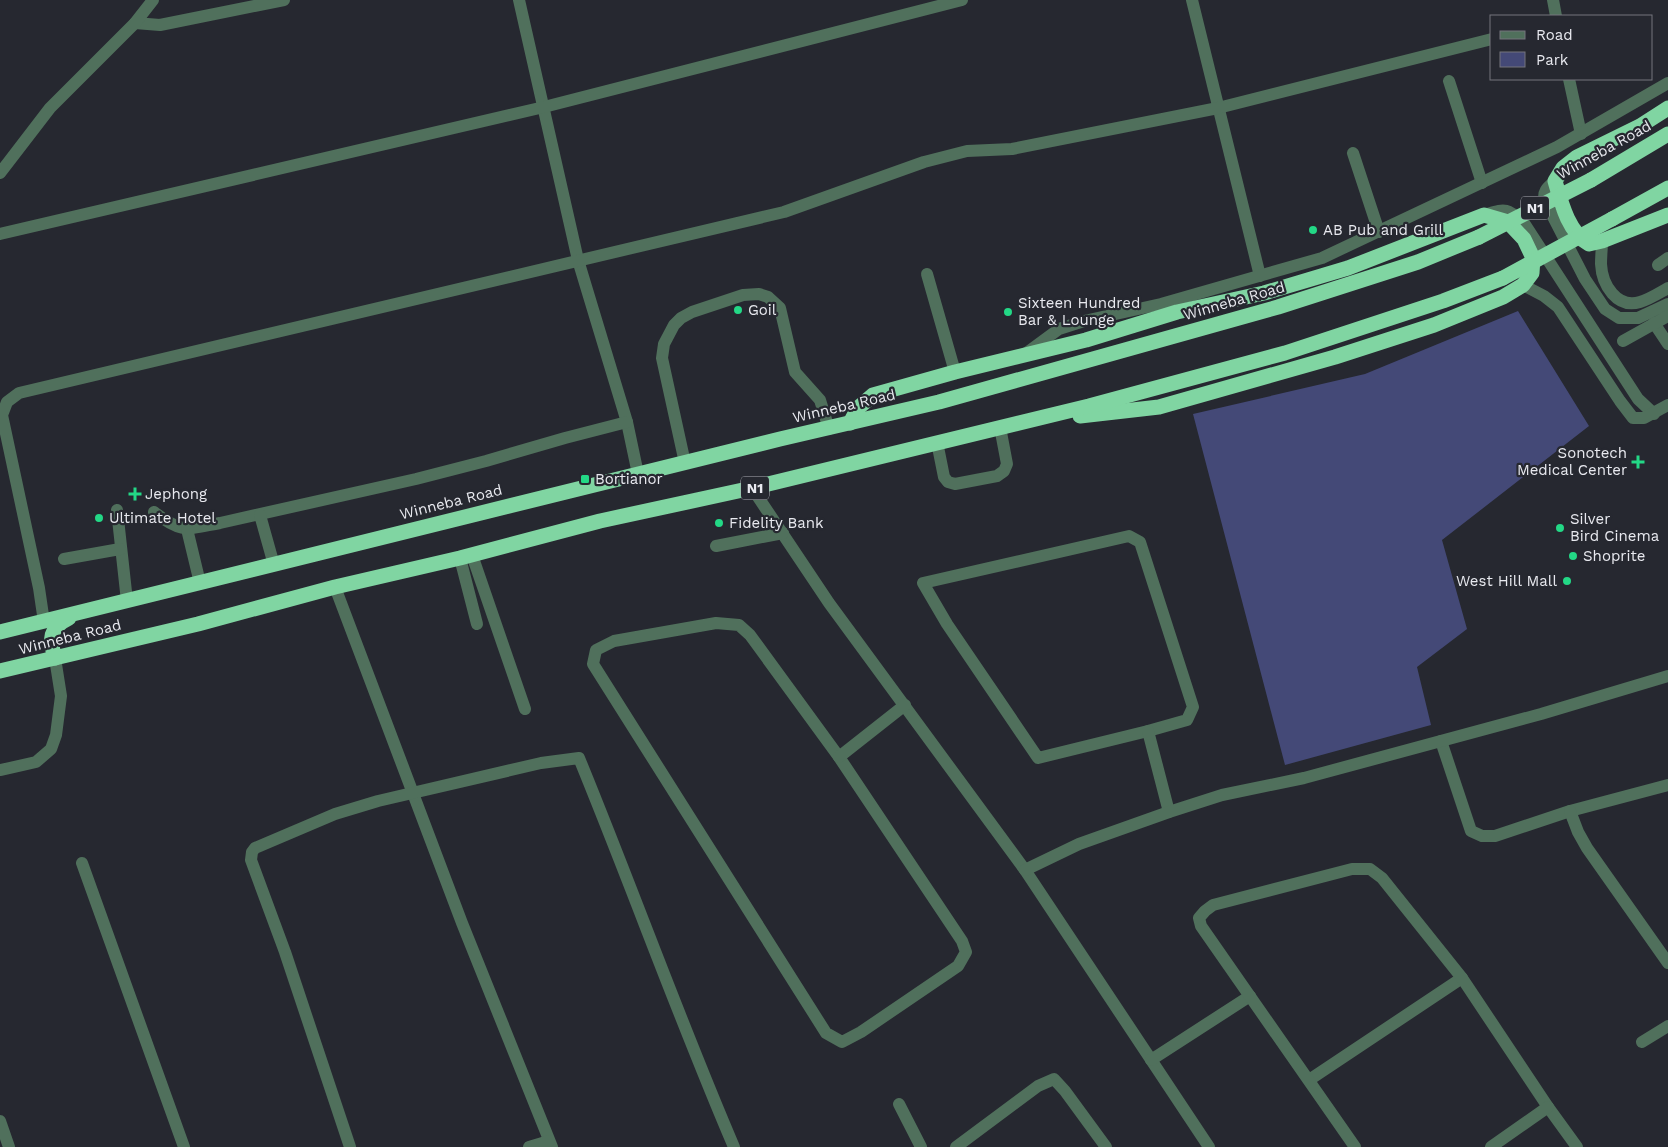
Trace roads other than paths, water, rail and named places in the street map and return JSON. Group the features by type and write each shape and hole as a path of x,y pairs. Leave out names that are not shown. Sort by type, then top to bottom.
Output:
{"highway":[{"path":"1668,108 1640,126 1577,157 1563,168 1555,181 1566,215 1578,235 1589,244 1602,241 1668,215"},
{"name":"Winneba Road","path":"0,632 638,474 939,402 1278,307 1418,262 1479,237 1591,180 1668,134"},
{"name":"Winneba Road","path":"0,672 335,587 466,557 600,521 752,488 1089,406 1285,353 1443,301 1502,278 1668,188"},
{"path":"850,423 858,408 873,395 955,372 1086,340 1177,312 1264,292 1348,268 1484,215 1508,222 1524,239 1533,258 1532,273 1523,285 1493,301 1434,325 1336,357 1160,407 1005,426"},
{"path":"55,658 51,646 51,636 56,627 63,621 82,612"}],"street":[{"path":"0,173 50,108 135,23 153,0"},
{"path":"135,23 160,25 284,0"},
{"path":"518,0 578,260 627,422 638,474"},
{"path":"0,234 544,108 962,0"},
{"path":"1192,0 1260,276"},
{"path":"1553,0 1556,15"},
{"path":"44,622 39,588 2,415 6,402 19,393 784,212 924,162 967,151 1012,149 1218,108 1490,40"},
{"path":"1569,80 1581,134"},
{"path":"1449,81 1482,183"},
{"path":"1025,354 1059,329 1084,321 1161,304 1322,258 1557,147 1668,83"},
{"path":"1353,153 1380,232"},
{"path":"1555,181 1546,189 1543,195 1545,201 1585,279 1605,309 1620,318 1638,318 1668,304"},
{"path":"1484,215 1503,210 1510,212 1524,223 1638,399 1654,414"},
{"path":"1602,241 1601,266 1604,279 1612,294 1623,302 1638,303 1668,288"},
{"path":"927,274 955,372"},
{"path":"1523,285 1544,296 1558,307 1633,418 1644,418 1668,405"},
{"path":"685,463 662,358 664,344 674,325 681,318 692,312 743,295 759,294 768,297 780,308 795,372 820,400 829,429"},
{"path":"1623,341 1668,316"},
{"path":"1654,324 1668,344"},
{"path":"154,512 176,527 187,528 260,515 416,479 627,422"},
{"path":"937,442 944,477 948,482 955,484 997,476 1004,471 1007,464 1005,426"},
{"path":"752,488 830,603 1025,870 1209,1147"},
{"path":"117,510 127,601"},
{"path":"260,515 274,565"},
{"path":"187,528 200,583"},
{"path":"716,546 783,533"},
{"path":"1129,536 1140,542 1194,707 1187,720 1148,732 1038,758 947,624 923,583 1129,536"},
{"path":"64,560 120,549"},
{"path":"466,557 478,624"},
{"path":"466,557 525,709"},
{"path":"335,587 412,794 550,1144 529,1147"},
{"path":"716,623 739,625 750,635 839,757 962,941 966,952 958,966 861,1032 842,1042 826,1033 592,664 596,650 614,641 716,623"},
{"path":"1,770 36,762 51,749 56,735 61,696 55,658"},
{"path":"1025,870 1079,844 1222,795 1304,778 1668,676"},
{"path":"839,757 905,705"},
{"path":"1148,732 1168,812"},
{"path":"1441,741 1471,831 1482,836 1495,836 1570,811 1668,785"},
{"path":"350,1147 285,952 251,860 252,852 256,848 335,814 378,801 541,763 579,758 614,843 702,1072 734,1147"},
{"path":"1570,811 1587,848 1668,963"},
{"path":"82,863 184,1147"},
{"path":"1355,1147 1201,926 1199,918 1204,911 1213,905 1352,869 1370,869 1382,878 1462,978 1577,1147"},
{"path":"1308,1080 1462,978"},
{"path":"1152,1060 1250,996"},
{"path":"1642,1042 1668,1026"},
{"path":"956,1147 1038,1086 1054,1080 1065,1091 1106,1147"},
{"path":"899,1104 921,1147"},
{"path":"1491,1147 1548,1107"},
{"path":"0,1121 9,1147"}],"place":[{"name":"AB Pub and Grill","path":"1313,230"},
{"name":"Goil","path":"738,310"},
{"name":"Sixteen Hundred Bar & Lounge","path":"1008,312"},
{"name":"Sonotech Medical Center","path":"1638,462"},
{"name":"Bortianor","path":"585,479"},
{"name":"Jephong","path":"135,494"},
{"name":"Ultimate Hotel","path":"99,518"},
{"name":"Fidelity Bank","path":"719,523"},
{"name":"Silver Bird Cinema","path":"1560,528"},
{"name":"Shoprite","path":"1573,556"},
{"name":"West Hill Mall","path":"1567,581"}]}
